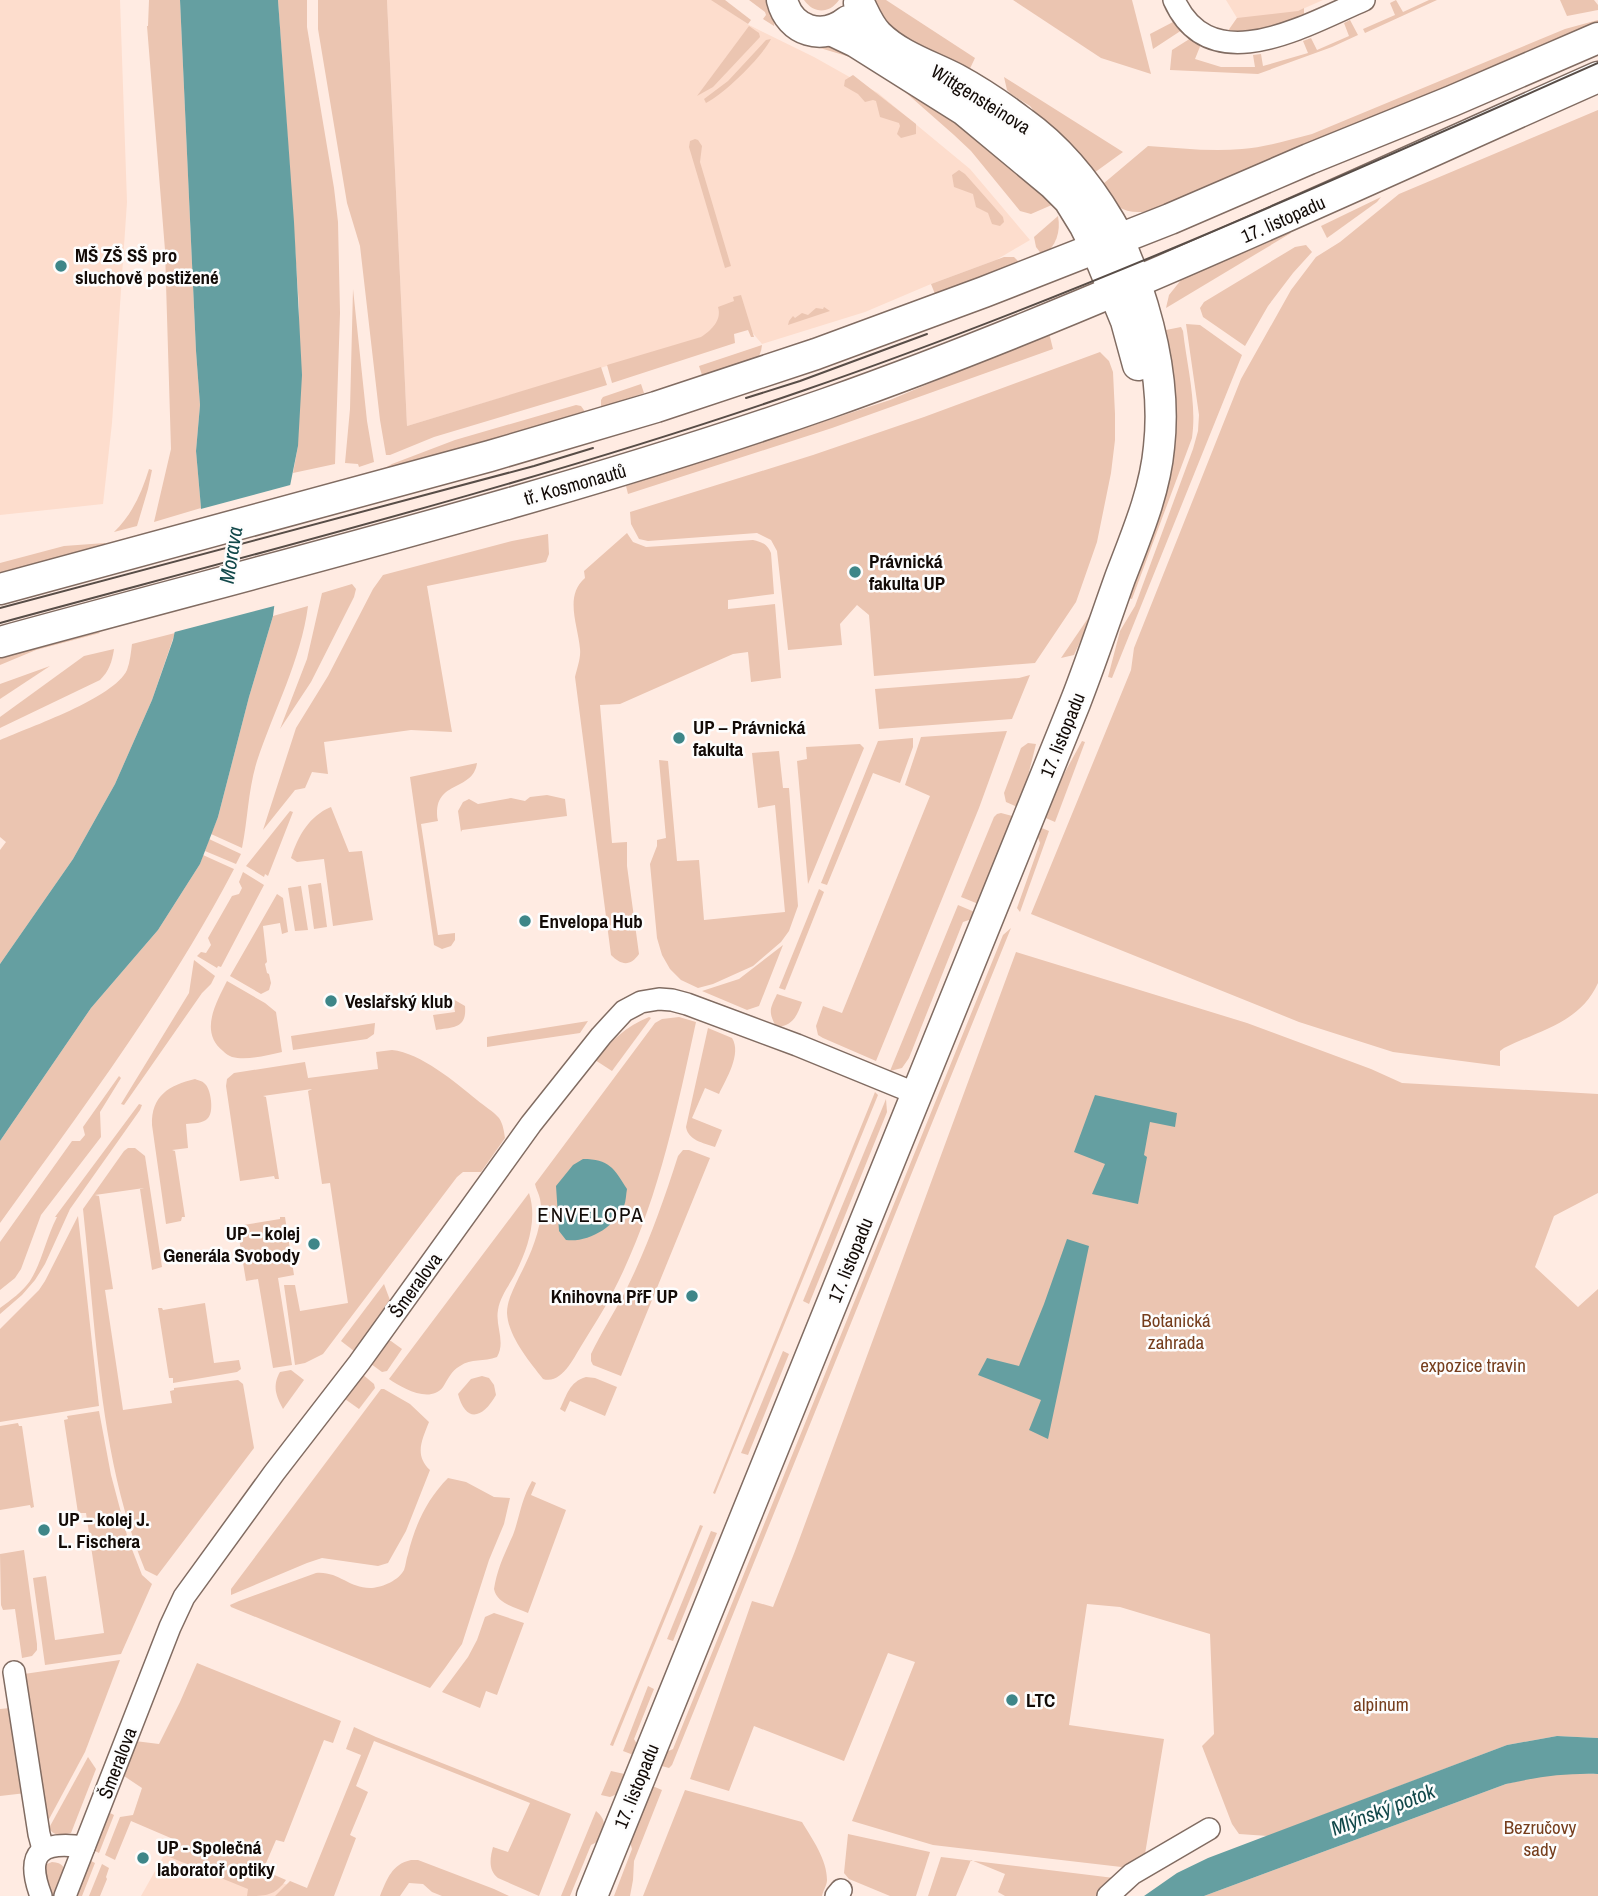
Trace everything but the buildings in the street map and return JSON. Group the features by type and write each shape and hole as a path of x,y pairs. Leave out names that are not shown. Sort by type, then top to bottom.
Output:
{"street":[{"name":"Wittgensteinova","path":"782,0 790,18 801,27 820,32 833,31 850,20 860,2"},
{"path":"1174,0 1188,23 1204,34 1241,43 1276,37 1364,0"},
{"name":"Wittgensteinova","path":"860,2 871,27 883,39 977,92 1026,124 1066,162 1111,222 1108,243"},
{"name":"Wittgensteinova","path":"833,31 856,42 945,97 999,138 1053,184 1108,243"},
{"path":"0,589 598,425 758,374 881,331 1108,243 1598,38"},
{"name":"17. listopadu","path":"1125,287 1598,77"},
{"name":"17. listopadu","path":"592,1896 1048,770 1144,514 1159,448 1161,399 1153,340 1125,287 1108,243"},
{"name":"17. listopadu","path":"1104,624 1129,517 1141,432 1139,371 1130,335 1125,287"},
{"name":"tř. Kosmonautů","path":"0,642 613,474 738,434 982,346 1125,287"},
{"name":"Šmeralova","path":"65,1896 184,1597 274,1473 359,1363 531,1124 624,1011 652,999 672,1000 707,1010 917,1094"},
{"path":"13,1672 38,1834 43,1849"},
{"path":"1108,1896 1132,1874 1209,1829"},
{"path":"41,1896 35,1868 36,1860 43,1849 62,1844 84,1847"}],"shaded area":[{"name":"MŠ ZŠ SŠ pro sluchově postižené","path":"0,0 120,0 127,202 112,423 103,504 0,515"},
{"path":"387,0 713,0 749,25 878,93 970,169 1030,240 996,260 865,312 762,344 743,325 407,426"},
{"path":"1226,0 1323,0 1298,11 1294,17 1229,29 1237,18"},
{"path":"173,1839 315,1896 141,1896"}],"green space":[{"path":"149,0 180,0 200,405 196,451 201,508 154,522 171,449 165,250 147,26"},
{"path":"278,0 307,0 307,27 338,222 340,313 335,464 293,473 298,446 299,307"},
{"path":"318,0 387,0 407,426 601,367 607,385 434,437 386,455 360,246 347,203 318,29"},
{"path":"711,0 725,0 751,20 748,24"},
{"path":"749,0 770,0 774,26 763,19 765,12"},
{"path":"804,0 839,0 831,8 817,10"},
{"path":"870,0 886,0 975,58 965,79 893,40"},
{"path":"1013,0 1132,0 1151,74 1101,58"},
{"path":"1396,0 1403,12 1429,0 1437,0 1365,33 1363,29 1395,15 1390,3"},
{"path":"1560,0 1594,0 1598,10 1567,16"},
{"path":"1304,8 1304,15 1276,26 1228,31 1237,18"},
{"path":"1350,20 1358,35 1258,74 1170,70 1172,50 1191,38 1201,44 1195,59 1221,67 1255,67 1253,55 1261,54 1263,66 1308,53 1303,41 1311,38 1317,50 1349,36 1344,23"},
{"path":"1598,20 1598,30 1156,210 1137,212 1123,209 1097,189 1148,146 1207,150 1242,149 1312,134 1565,29"},
{"path":"1173,22 1182,30 1153,49 1150,34"},
{"path":"749,26 759,33 760,37 713,87 697,96"},
{"path":"771,39 742,74 706,103 704,99 728,81 766,40"},
{"path":"828,42 931,98 1054,204 1031,214 1020,211 971,151 904,91 860,60 810,45"},
{"path":"853,75 916,124 916,134 901,138 897,134 899,123 880,117 876,101 865,102 858,94 844,86 845,80"},
{"path":"1004,77 1123,152 1087,178 1030,106 1007,90"},
{"path":"1598,110 1598,983 1590,997 1558,1024 1500,1051 1500,1066 1393,1052 1299,1022 1031,914 1131,670 1134,648 1241,379 1291,290 1316,257 1340,242 1399,194"},
{"path":"695,139 702,146 700,162 731,266 725,268 689,147 690,141"},
{"path":"959,170 1003,217 1004,222 1000,226 992,224 988,213 976,207 973,194 954,187 952,175"},
{"path":"1381,197 1377,202 1327,238 1321,226"},
{"path":"1058,216 1056,238 1043,256 1036,247 1034,237"},
{"path":"1278,233 1291,233 1166,308 1169,295 1181,280"},
{"path":"1306,245 1312,252 1268,306 1245,346 1203,317 1200,308 1204,302 1295,247"},
{"path":"1004,257 1014,257 1020,263 935,294 931,284"},
{"path":"353,289 374,462 359,467 358,464 345,463 350,409"},
{"path":"741,295 754,337 751,337 748,330 734,334 735,343 612,383 607,365 701,337 715,324 719,316 718,307"},
{"path":"824,307 830,311 788,325 793,316 795,318 802,313 808,315 816,308"},
{"path":"1186,324 1200,325 1242,355 1112,678 1108,677 1120,631 1135,606 1198,431 1199,415"},
{"path":"1181,327 1192,398 1192,438 1132,599 1128,598 1173,456 1176,434 1175,398 1166,330"},
{"path":"1049,333 1053,349 832,428 628,494 626,486 890,400"},
{"path":"762,345 760,354 748,366 702,375 699,366"},
{"path":"1100,352 1109,361 1113,372 1115,440 1097,542 1076,602 1035,663 874,676 869,615 857,605 840,624 842,645 788,650 777,551 771,540 757,533 648,541 639,539 631,524 630,512 813,455"},
{"path":"641,384 644,393 601,408 603,397"},
{"path":"576,405 581,406 586,413 386,470 385,468 455,440"},
{"path":"149,469 152,470 148,489 137,526 114,532 136,503"},
{"path":"627,533 633,542 646,547 753,540 766,545 771,553 774,594 728,600 728,609 775,604 781,678 751,682 748,652 733,654 620,704 600,705 612,843 627,842 627,866 639,954 629,963 625,963 611,955 575,677 580,652 574,602 575,593 585,578 584,571"},
{"path":"548,534 549,554 546,562 427,586 452,732 411,730 324,742 328,774 312,772 305,788 295,790 263,830 296,728 328,676 383,575"},
{"path":"105,543 106,546 0,574 0,563 64,546"},
{"path":"352,584 356,589 354,597 311,682 280,729 307,659 322,593"},
{"path":"1097,605 1074,655 1061,658"},
{"path":"308,606 293,665 254,772 242,848 211,834 273,616"},
{"path":"99,632 36,650 0,665 0,658"},
{"path":"175,633 152,700 115,784 73,859 0,964 0,850 6,842 0,837 0,740 70,711 106,691 119,681 127,670 132,644"},
{"path":"114,649 110,666 100,680 0,728 0,717 84,656"},
{"path":"50,666 0,699 0,684"},
{"path":"1030,675 1012,719 879,729 875,689"},
{"path":"1007,731 979,808 876,1061 818,1035 816,1026 823,1006 842,1013 930,796 905,785 921,737"},
{"path":"913,738 913,747 900,783 873,773 827,885 821,883 878,741"},
{"path":"1082,741 1085,742 1055,822 1041,816"},
{"path":"1028,743 1036,744 1020,808 1006,802 1004,793 1021,748"},
{"path":"860,744 864,748 808,884 797,761 807,759 806,747"},
{"path":"779,751 783,788 789,788 798,906 789,931 781,942 753,966 698,988 681,980 670,969 657,938 650,864 657,840 666,838 659,760 668,761 677,861 699,860 704,920 785,912 775,805 758,808 752,753"},
{"path":"477,763 468,779 441,798 438,821 421,824 438,935 455,933 451,946 442,949 434,945 410,777"},
{"path":"547,795 565,799 567,816 461,832 458,811 463,802 469,799 478,804 511,798 525,801 530,797"},
{"path":"331,807 349,852 362,851 373,920 333,926 324,859 297,862 291,858 305,828 316,816"},
{"path":"290,811 293,812 268,876 265,874 264,877 246,866"},
{"path":"1001,813 1016,817 981,905 961,897 994,817"},
{"path":"1037,826 1049,831 1020,912 1017,908 1040,843"},
{"path":"209,839 241,854 236,864 205,851"},
{"path":"203,855 234,869 153,1006 0,1223 0,1141 91,1008 158,930"},
{"path":"243,872 264,885 221,967 217,968 197,956 201,952 206,953 211,945 208,938 232,896 239,894 242,888 239,882"},
{"path":"321,883 327,927 314,929 308,885"},
{"path":"301,886 308,930 295,931 288,888"},
{"path":"819,889 824,892 785,990 779,988"},
{"path":"277,894 283,898 288,932 282,934 280,923 263,926 267,962 265,964 271,983 269,990 261,994 230,976"},
{"path":"958,905 977,913 975,918 963,922 909,1058 902,1068 890,1071"},
{"path":"1011,928 672,1765 669,1768 658,1765 662,1754 673,1749 1003,935"},
{"path":"783,945 759,1006 747,1010 702,991 739,979"},
{"name":"Botanická zahrada","path":"1016,952 1247,1023 1402,1083 1598,1094 1598,1193 1554,1216 1535,1267 1578,1307 1598,1289 1598,1738 1557,1736 1507,1745 1268,1836 1239,1834 1232,1824 1202,1746 1214,1734 1210,1634 1120,1607 1087,1604 1069,1725 1164,1739 1145,1854 1130,1868 933,1845 852,1821 915,1662 888,1653 844,1761 754,1726 729,1791 690,1779 752,1601 773,1607"},
{"path":"194,960 215,976 211,984 124,1105 121,1104 189,993"},
{"path":"227,981 276,1012 282,1052 238,1058 227,1054 216,1043 212,1035 212,1017"},
{"path":"777,994 802,1002 794,1019 787,1025 776,1027 771,1010"},
{"path":"453,999 465,1006 464,1019 458,1026 436,1030 433,1015 455,1012"},
{"path":"679,1017 696,1022 664,1160 642,1227 610,1299 571,1362 556,1378 543,1379 515,1339 507,1313 511,1294 532,1249 538,1229 541,1208 535,1184 655,1023 662,1019"},
{"path":"651,1018 612,1071 595,1060 619,1035"},
{"path":"588,1021 580,1033 487,1047 487,1037"},
{"path":"375,1023 374,1034 367,1039 293,1050 291,1036"},
{"path":"708,1028 732,1038 735,1044 732,1066 719,1094 705,1088 692,1118 722,1130 715,1147 693,1138 686,1127"},
{"path":"392,1050 426,1062 459,1085 499,1118 505,1138 481,1172 463,1172 457,1177 323,1354 295,1365 284,1285 295,1285 300,1311 348,1303 330,1183 322,1184 308,1091 312,1089 263,1096 266,1097 279,1179 274,1176 240,1181 227,1079 234,1073 305,1062 308,1078 378,1069 376,1052"},
{"path":"119,1076 121,1078 100,1112 101,1137 41,1215 21,1269 15,1278 0,1290 0,1242 72,1141 80,1141 85,1135 83,1127"},
{"path":"195,1079 208,1088 211,1111 203,1121 186,1124 188,1148 172,1150 175,1151 185,1217 182,1217 181,1221 166,1224 152,1115 163,1093"},
{"path":"875,1092 878,1095 715,1494 713,1493"},
{"path":"886,1099 887,1112 809,1304 803,1301"},
{"path":"139,1104 142,1105 140,1110 70,1209 35,1280 0,1314 0,1308 30,1281 55,1217"},
{"path":"128,1148 135,1148 145,1156 162,1267 152,1270 140,1189 144,1188 95,1195 99,1196 113,1289 105,1290 123,1410 172,1403 170,1391 174,1388 238,1380 243,1384 254,1448 157,1576 145,1570 118,1483 96,1346 83,1209"},
{"path":"683,1150 710,1158 621,1376 593,1365 591,1354 633,1275 678,1156"},
{"path":"529,1193 532,1225 519,1266 499,1305 497,1316 501,1346 497,1357 464,1364 452,1373 443,1387 431,1394 416,1393 389,1379"},
{"path":"78,1216 99,1406 0,1422 0,1329 39,1290"},
{"path":"285,1217 294,1275 278,1278 292,1365 273,1368 258,1279 246,1281 237,1226"},
{"path":"384,1284 391,1303 354,1351 341,1341"},
{"path":"205,1303 214,1363 239,1360 241,1369 237,1372 173,1383 173,1378 169,1378 158,1308 163,1310"},
{"path":"387,1341 402,1349 387,1371 382,1372 371,1364"},
{"path":"783,1351 789,1354 748,1455 741,1453"},
{"path":"291,1370 304,1380 283,1409 277,1395 276,1382 280,1372"},
{"path":"362,1374 375,1388 359,1409 345,1399"},
{"path":"482,1376 489,1378 496,1395 486,1409 470,1414 461,1404 458,1394 471,1379"},
{"path":"586,1377 617,1387 605,1416 570,1401 565,1412 560,1409 572,1386"},
{"path":"381,1389 410,1404 429,1422 421,1453 430,1470 406,1531 388,1563 378,1566 322,1558 231,1595 231,1589"},
{"path":"99,1411 111,1475 128,1539 142,1575 152,1584 121,1654 45,1665 33,1578 46,1576 55,1640 104,1633 86,1513 78,1513 64,1420 68,1419 67,1416"},
{"path":"18,1423 22,1426 34,1507 31,1508 30,1505 0,1510 0,1426"},
{"path":"448,1478 466,1482 494,1497 510,1498 504,1524 489,1560 462,1644 430,1688 231,1607 230,1605 239,1601 316,1573 331,1575 364,1588 386,1585 395,1580 404,1570 414,1533 423,1513"},
{"path":"532,1481 536,1483 531,1495 566,1510 528,1613 503,1602 494,1589 499,1568"},
{"path":"700,1525 703,1526 613,1746 610,1745"},
{"path":"711,1531 717,1533 673,1641 667,1639"},
{"path":"24,1550 37,1650 32,1656 22,1658 15,1609 3,1610 1,1605 0,1554"},
{"path":"494,1613 524,1623 497,1695 486,1691 480,1708 442,1692 468,1657 485,1617"},
{"path":"120,1660 85,1752 48,1821 24,1674"},
{"path":"197,1663 341,1721 333,1743 324,1740 284,1842 276,1840 263,1870 286,1880 269,1894 247,1896 248,1889 167,1856 173,1839 131,1821 115,1860 105,1855 120,1817 133,1815 142,1788 124,1776 135,1741 159,1744"},
{"path":"648,1686 654,1689 634,1739 639,1748 636,1756 623,1751"},
{"path":"10,1708 26,1793 0,1796 0,1709"},
{"path":"354,1727 571,1814 539,1896 498,1878 491,1864 493,1847 508,1852 530,1803 374,1741 356,1786 368,1792 350,1835 356,1838 334,1896 275,1896 290,1881 307,1888 361,1755 346,1749"},
{"path":"88,1757 96,1769 71,1833 59,1836 49,1828"},
{"path":"611,1771 629,1775 620,1793 610,1797 601,1795"},
{"name":"Bezručovy sady","path":"1598,1774 1598,1896 1204,1896 1506,1784 1540,1776"},
{"path":"650,1785 662,1790 634,1861 630,1896 614,1896 632,1849 629,1838"},
{"path":"685,1790 802,1822 824,1864 827,1880 822,1896 643,1896"},
{"path":"596,1811 604,1824 601,1840 591,1845 570,1896 561,1896"},
{"path":"108,1812 114,1815 99,1853 93,1850"},
{"path":"848,1834 930,1852 916,1896 890,1896 849,1879 844,1873"},
{"path":"941,1857 971,1861 956,1896 928,1896"},
{"path":"89,1860 95,1863 82,1896 74,1896"},
{"path":"411,1860 418,1860 509,1896 442,1896 423,1884 409,1883 400,1896 380,1896 395,1869"},
{"path":"973,1861 1114,1878 1097,1896 1005,1896 998,1892 1005,1874"},
{"path":"59,1863 64,1870 57,1896 51,1896 46,1873 47,1864"},
{"path":"102,1864 109,1868 107,1879 100,1896 89,1896"}],"water":[{"name":"Morava","path":"180,0 278,0 302,375 298,446 289,491 273,616 218,817 200,864 158,930 91,1008 0,1141 0,964 73,859 115,784 152,700 173,640 201,508 196,451 200,405"},
{"path":"1095,1095 1177,1113 1175,1127 1150,1122 1138,1204 1092,1194 1105,1164 1074,1152"},
{"path":"583,1159 605,1163 614,1170 627,1189 625,1202 620,1214 600,1232 583,1239 566,1240 559,1231 556,1186 573,1165"},
{"path":"1067,1239 1089,1246 1048,1439 1029,1430 1041,1400 978,1375 987,1358 1019,1366"},
{"name":"Mlýnský potok","path":"1557,1736 1598,1738 1598,1774 1552,1776 1506,1784 1204,1896 1144,1896 1177,1873 1208,1858 1507,1745"}],"pier":[{"path":"294,484 278,605 171,633 197,510"}],"tram line":[{"path":"0,623 504,485 802,391 904,355 1204,235 1598,63"},
{"path":"746,398 927,334"},
{"path":"0,608 593,448"}],"place":[{"name":"MŠ ZŠ SŠ pro sluchově postižené","path":"61,266"},
{"name":"Právnická fakulta UP","path":"855,572"},
{"name":"UP – Právnická fakulta","path":"679,738"},
{"name":"Envelopa Hub","path":"525,921"},
{"name":"Veslařský klub","path":"331,1001"},
{"name":"UP – kolej Generála Svobody","path":"314,1244"},
{"name":"Knihovna PřF UP","path":"692,1296"},
{"name":"UP – kolej J. L. Fischera","path":"44,1530"},
{"name":"LTC","path":"1012,1700"},
{"name":"UP - Společná laboratoř optiky","path":"143,1858"}],"district":[{"name":"ENVELOPA","path":"591,1215"}],"park label":[{"name":"expozice travin","path":"1473,1365"},
{"name":"alpinum","path":"1381,1704"}]}
